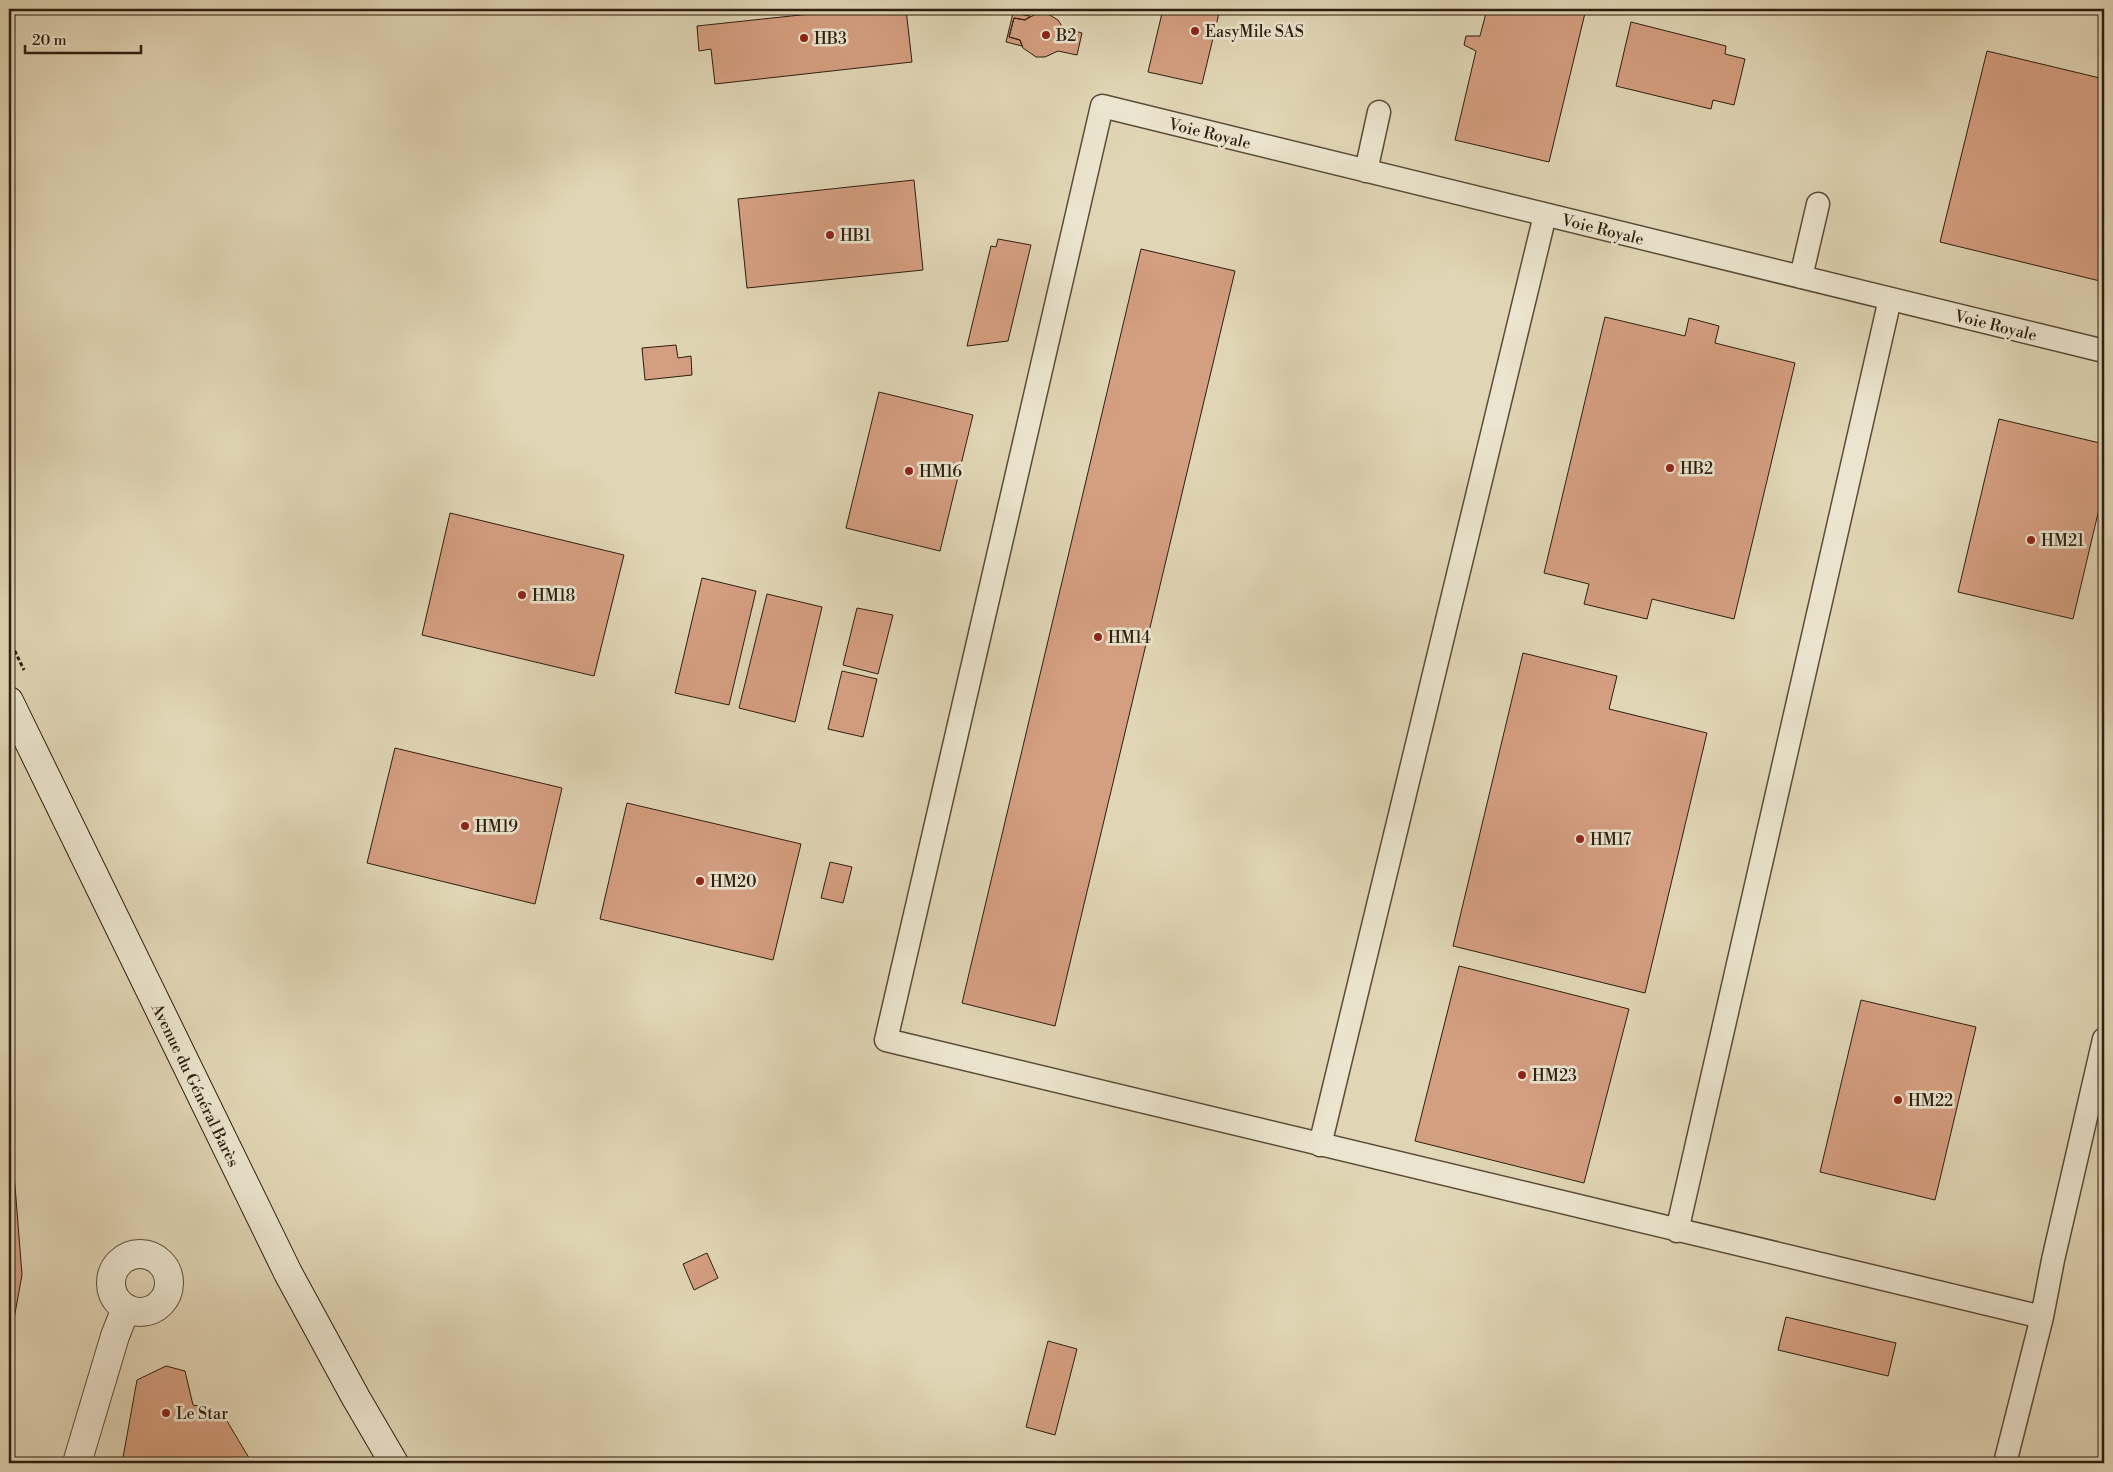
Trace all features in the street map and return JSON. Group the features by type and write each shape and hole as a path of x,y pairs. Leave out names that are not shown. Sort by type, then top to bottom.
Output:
{"main road":[{"name":"Avenue du Général Barès","path":"9,701 284,1264 356,1398 394,1463"},
{"path":"77,1463 115,1336 126,1308"}],"lane":[{"name":"Voie Royale","path":"1320,1145 886,1040 1102,106 2104,351"},
{"path":"1366,170 1379,112"},
{"path":"1801,277 1818,204"},
{"path":"1545,215 1320,1145 2042,1318"},
{"path":"1677,1231 1890,299"},
{"path":"2005,1463 2042,1318 2052,1260 2104,1039"}],"building":[{"name":"HB3","path":"857,9 906,9 912,62 715,84 711,49 699,51 697,26"},
{"path":"1163,9 1220,9 1202,84 1148,72"},
{"path":"1487,9 1586,9 1549,162 1455,140 1476,51 1464,45 1466,36 1480,36"},
{"path":"1013,13 1030,16 1025,20 1014,18 1009,37 1020,40 1022,46 1006,42"},
{"name":"B2","path":"1036,14 1048,14 1058,20 1063,28 1082,33 1077,55 1058,51 1045,57 1036,57 1023,48 1020,40 1009,37 1014,18 1025,20"},
{"path":"1631,22 1726,46 1725,54 1745,59 1734,105 1713,100 1711,109 1616,86"},
{"path":"1987,51 2104,79 2104,282 1940,242"},
{"name":"HB1","path":"914,180 923,270 747,288 738,199"},
{"path":"998,239 1031,245 1008,341 967,346 991,246 996,247"},
{"name":"HM14","path":"1141,249 1235,271 1055,1026 962,1003"},
{"name":"HB2","path":"1605,317 1685,336 1689,318 1719,326 1715,343 1795,363 1734,619 1652,599 1647,619 1584,604 1589,584 1544,573"},
{"path":"676,345 678,358 691,356 692,375 645,380 642,348"},
{"name":"HM16","path":"879,392 973,415 940,551 846,528"},
{"name":"HM21","path":"1999,419 2104,444 2104,488 2073,619 1958,592"},
{"name":"HM18","path":"450,513 624,555 594,676 422,635"},
{"path":"702,578 756,591 729,705 675,693"},
{"path":"767,594 822,607 795,722 739,708"},
{"path":"857,608 893,615 878,674 843,665"},
{"name":"HM17","path":"1523,653 1617,676 1609,709 1707,733 1645,993 1453,946"},
{"path":"842,671 877,679 863,737 828,729"},
{"name":"HM19","path":"395,748 562,788 535,904 367,863"},
{"name":"HM20","path":"627,803 801,844 773,960 600,919"},
{"path":"830,862 852,867 843,903 821,898"},
{"name":"HM23","path":"1459,966 1629,1009 1584,1183 1415,1141"},
{"name":"HM22","path":"1861,1000 1976,1027 1935,1200 1820,1172"},
{"path":"9,1152 13,1160 22,1275 9,1346"},
{"path":"707,1253 718,1278 694,1290 683,1264"},
{"path":"1786,1317 1896,1343 1888,1376 1778,1350"},
{"path":"1048,1341 1077,1349 1055,1435 1026,1427"},
{"path":"166,1366 185,1371 193,1405 221,1411 252,1463 122,1463 137,1380"}],"place":[{"name":"EasyMile SAS","path":"1195,31"},
{"name":"B2","path":"1046,35"},
{"name":"HB3","path":"804,38"},
{"name":"HB1","path":"830,235"},
{"name":"HB2","path":"1670,468"},
{"name":"HM16","path":"909,471"},
{"name":"HM21","path":"2031,540"},
{"name":"HM18","path":"522,595"},
{"name":"HM14","path":"1098,637"},
{"name":"HM19","path":"465,826"},
{"name":"HM17","path":"1580,839"},
{"name":"HM20","path":"700,881"},
{"name":"HM23","path":"1522,1075"},
{"name":"HM22","path":"1898,1100"},
{"name":"Le Star","path":"166,1413"}]}
